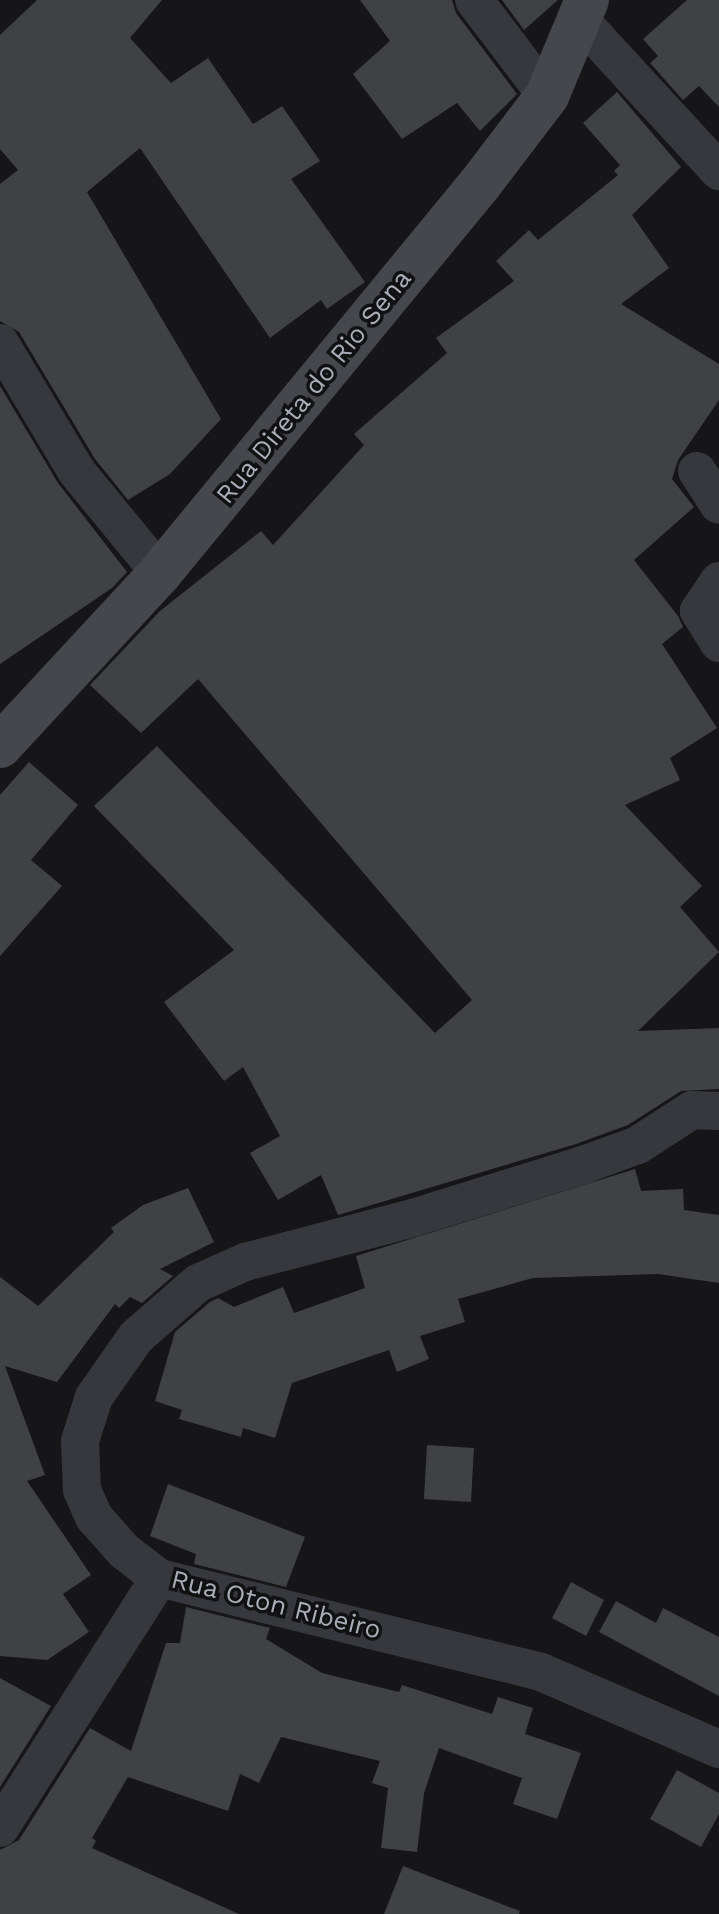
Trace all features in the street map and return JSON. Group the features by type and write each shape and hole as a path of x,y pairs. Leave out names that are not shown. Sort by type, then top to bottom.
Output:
{"main road":[{"name":"Rua Direta do Rio Sena","path":"0,746 160,573 547,96 584,10"}],"street":[{"path":"474,0 547,96"},
{"path":"584,10 719,171"},
{"path":"0,343 77,472 160,573"},
{"path":"697,471 719,505"},
{"path":"719,581 699,611 719,643"},
{"name":"Rua Oton Ribeiro","path":"719,1111 692,1110 638,1145 583,1165 413,1218 245,1262 172,1301 136,1337 101,1386 80,1441 82,1490 94,1517 124,1551 159,1578 541,1672 719,1749"},
{"path":"0,1828 159,1578"}],"building":[{"path":"37,0 162,0 130,38 171,83 208,58 253,124 282,106 320,161 291,179 365,282 327,309 321,300 270,338 140,148 87,192 221,419 170,474 128,500 95,459 19,332 0,321 0,184 18,170 0,149 0,35"},
{"path":"360,0 452,0 456,13 517,94 480,131 457,103 402,139 353,74 390,41"},
{"path":"502,0 558,0 524,30"},
{"path":"687,0 719,0 719,107 699,86 683,100 650,63 658,56 643,39"},
{"path":"617,92 681,167 632,215 669,268 621,304 719,364 719,400 678,460 672,479 694,507 634,560 678,616 683,627 662,644 717,728 670,758 680,780 625,805 702,886 680,907 719,952 638,1031 719,1028 719,1089 681,1091 628,1125 576,1144 338,1215 321,1175 278,1200 250,1153 280,1136 243,1067 224,1081 164,1002 234,950 94,806 157,746 435,1033 472,1000 198,679 141,733 90,685 160,611 261,531 273,545 364,445 354,434 447,353 436,338 514,281 496,261 529,230 538,240 618,175 614,171 620,165 583,123"},
{"path":"0,386 58,483 127,572 112,588 0,664"},
{"path":"29,762 78,805 31,860 62,886 0,956 0,795"},
{"path":"635,1169 641,1191 683,1189 684,1210 719,1215 719,1283 658,1274 533,1278 458,1299 465,1322 420,1336 429,1359 397,1372 389,1350 292,1383 275,1438 243,1428 241,1437 179,1419 182,1410 155,1401 175,1332 218,1298 234,1307 283,1287 294,1313 365,1288 356,1256"},
{"path":"188,1188 214,1242 160,1269 173,1276 142,1303 130,1297 119,1308 115,1304 57,1382 5,1366 45,1475 27,1481 91,1575 63,1594 89,1632 47,1660 0,1656 0,1277 38,1306 114,1232 111,1228 143,1205"},
{"path":"427,1445 474,1448 471,1502 424,1499"},
{"path":"168,1484 305,1537 286,1587 194,1564 196,1554 150,1536"},
{"path":"571,1582 604,1600 586,1636 552,1618"},
{"path":"616,1601 656,1623 663,1608 719,1637 719,1696 599,1632"},
{"path":"186,1607 270,1628 266,1639 322,1673 399,1692 402,1685 492,1714 498,1697 533,1708 525,1734 581,1753 557,1819 513,1804 522,1778 439,1748 424,1793 417,1852 381,1848 388,1788 372,1783 380,1761 281,1737 259,1783 240,1774 228,1811 128,1777 92,1838 96,1841 92,1848 239,1914 0,1914 0,1850 19,1840 90,1728 131,1751 166,1643 180,1643"},
{"path":"0,1678 51,1706 0,1787"},
{"path":"677,1770 719,1793 719,1814 701,1847 650,1819"},
{"path":"403,1866 520,1911 519,1914 384,1914"}]}
